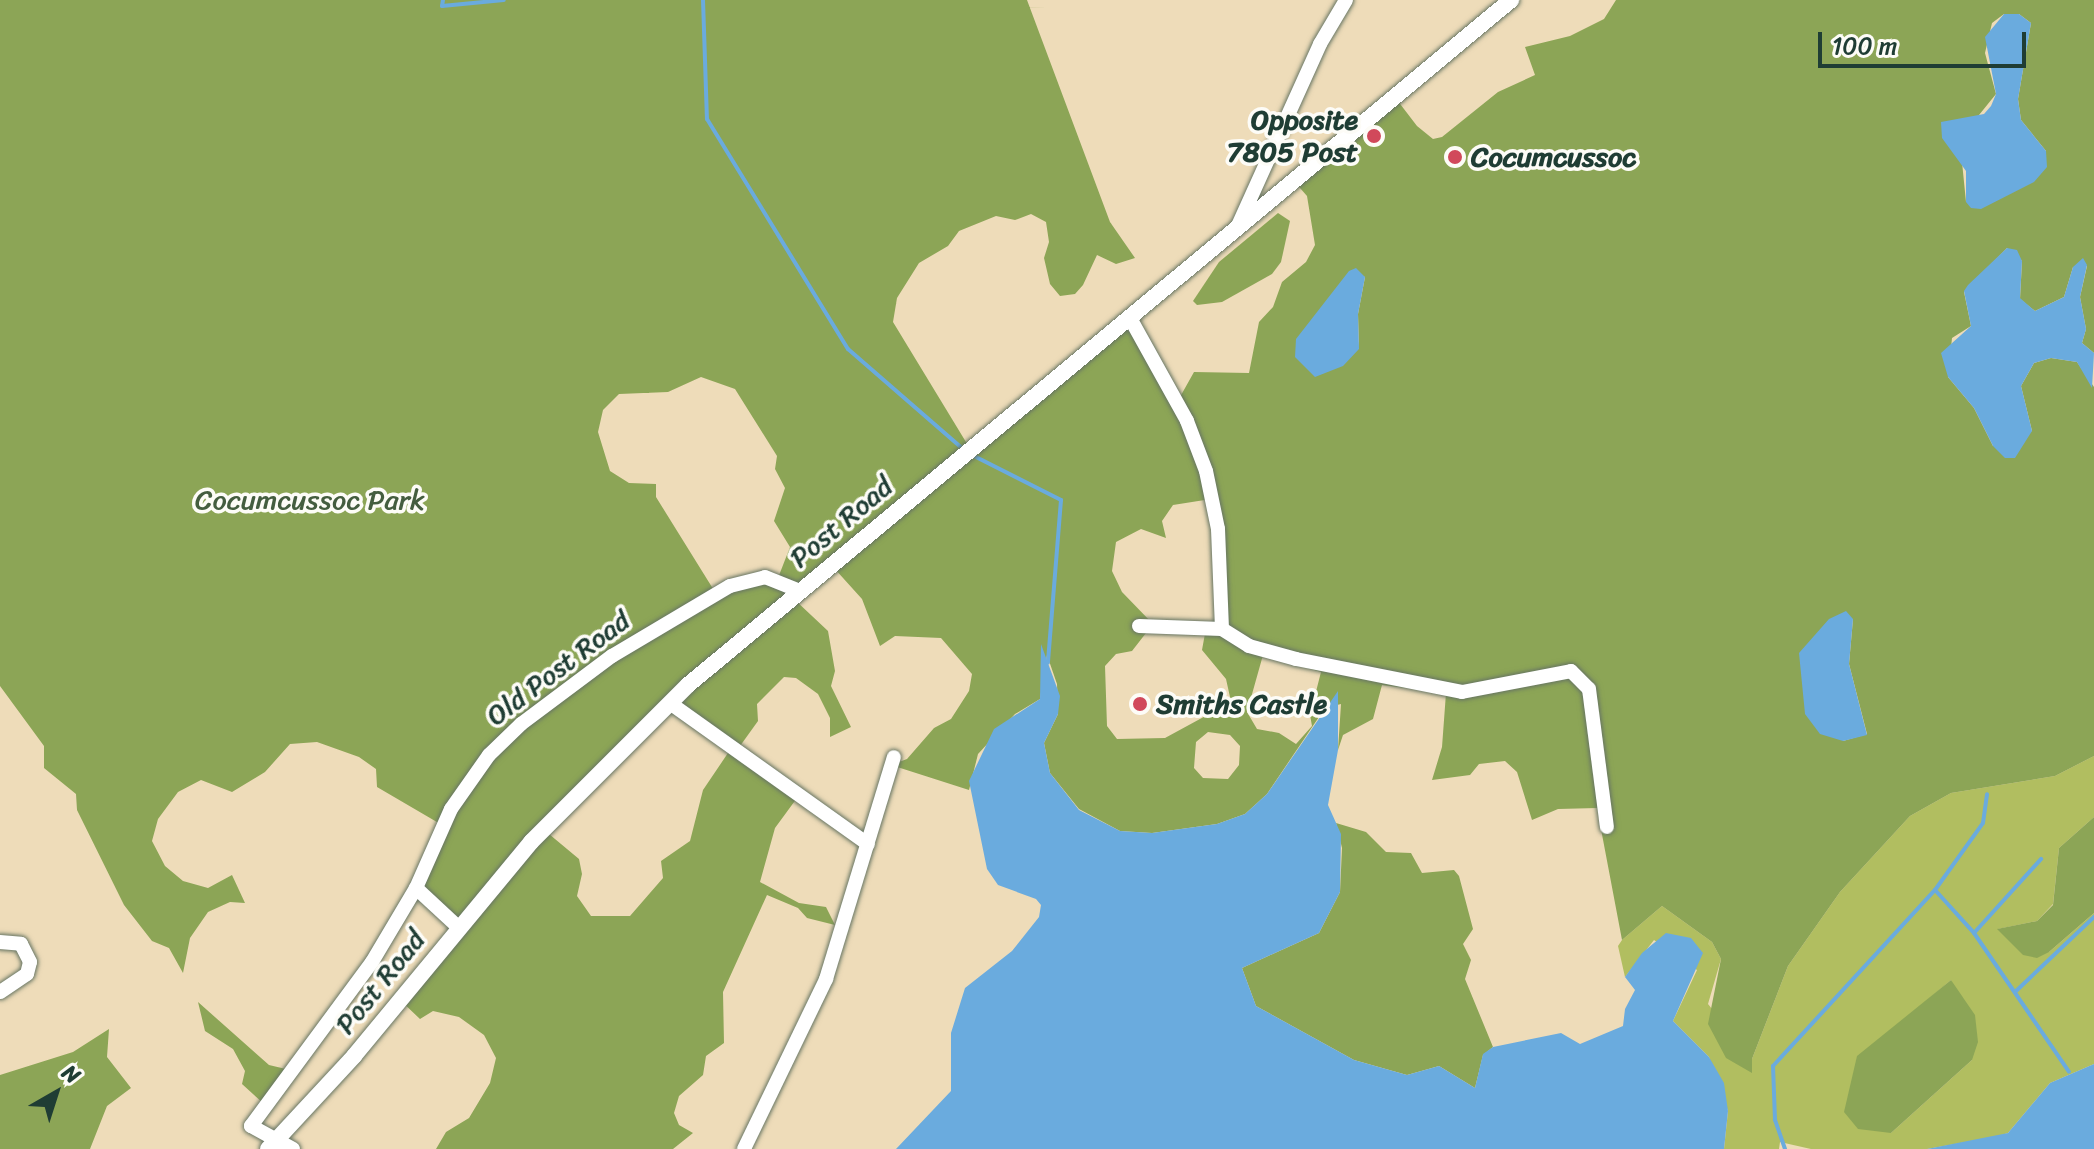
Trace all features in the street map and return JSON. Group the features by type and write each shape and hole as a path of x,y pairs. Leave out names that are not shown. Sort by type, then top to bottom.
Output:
{"main road":[{"name":"Post Road","path":"272,1145 354,1056 457,926 531,842 670,703 799,591 1511,0"}],"street":[{"path":"1237,229 1314,55 1346,0"},
{"path":"1130,318 1187,421 1206,471 1218,529 1222,629"},
{"name":"Old Post Road","path":"272,1145 251,1126 351,992 416,888 468,781 532,715 612,656 730,586 765,577 799,591"},
{"path":"1139,626 1222,629 1249,646 1319,666 1462,692 1561,671 1578,675 1589,689 1607,827"},
{"path":"670,703 868,844"},
{"path":"744,1149 826,979 894,757"},
{"path":"416,888 457,926"},
{"path":"0,942 21,944 30,962 27,974 0,992"},
{"path":"272,1145 293,1149"}],"green space":[{"name":"Cocumcussoc Park","path":"0,0 1027,0 1110,222 1135,258 1116,264 1097,255 1083,285 1075,294 1060,296 1050,284 1044,258 1049,242 1046,222 1031,214 1015,220 996,216 959,231 948,246 919,263 897,298 893,322 969,447 1125,321 1180,397 1194,372 1249,373 1259,322 1273,307 1282,282 1306,262 1315,245 1307,196 1293,180 1394,96 1417,126 1433,139 1442,137 1498,92 1535,75 1525,47 1570,36 1604,19 1616,0 2094,0 2094,353 2082,343 2086,329 2080,297 2087,266 2073,267 2064,297 2035,311 2020,299 2022,261 2007,248 1964,292 1971,326 1952,338 1948,377 1974,408 1993,446 2032,431 2021,386 2034,363 2051,358 2077,362 2094,387 2094,756 2055,776 1951,793 1910,816 1840,892 1788,966 1752,1059 1752,1073 1726,1058 1708,1024 1721,959 1712,942 1662,906 1622,940 1597,808 1558,809 1532,820 1517,772 1505,761 1479,764 1470,775 1432,780 1442,747 1446,693 1382,685 1373,719 1343,735 1338,750 1341,704 1325,708 1267,794 1245,814 1217,824 1152,833 1120,831 1079,809 1050,773 1044,743 1058,714 1057,684 1047,655 1040,699 1015,714 978,754 969,790 891,765 907,759 934,728 951,719 969,691 972,674 941,638 895,636 880,646 862,599 834,568 795,600 828,631 835,671 831,686 851,727 830,737 830,718 818,694 796,678 784,677 757,704 758,721 735,753 797,798 775,828 760,882 799,903 826,907 835,925 807,918 798,908 767,895 723,992 724,1043 706,1056 703,1075 679,1096 674,1113 679,1125 693,1133 673,1149 436,1149 446,1132 469,1118 490,1083 496,1058 484,1035 459,1017 433,1011 420,1019 399,999 455,926 417,886 442,825 377,787 376,769 359,757 317,742 290,744 265,772 232,792 201,780 178,792 158,819 152,841 165,866 183,881 208,888 232,875 245,903 230,902 208,912 190,938 183,973 169,948 152,941 124,905 77,810 76,794 44,768 44,746 0,686","holes":["2004,14 2019,14 2031,23 2018,99 2021,120 2046,151 2045,163 1966,202 1962,162 1979,115 1996,94 1985,53 1992,23","1349,271 1365,277 1358,314 1359,349","701,377 735,389 777,456 775,469 785,488 774,521 790,547 778,578 715,592 656,497 656,484 629,483 610,471 598,432 603,410 619,394 668,392","1211,499 1220,627 1206,628 1202,650 1226,679 1230,697 1222,707 1165,738 1117,739 1107,726 1105,666 1116,654 1132,651 1153,624 1122,592 1112,571 1116,542 1141,529 1166,538 1162,521 1173,505","1829,619 1853,619 1849,664 1867,734 1843,741","1263,655 1321,672 1310,715 1312,726 1296,744 1279,733 1257,729 1247,712","666,707 728,753 703,790 690,841 661,861 663,878 630,916 591,916 577,896 582,874 579,859 543,829","1208,732 1230,735 1240,746 1239,765 1228,779 1203,778 1194,768 1196,742"]},
{"path":"1278,213 1290,221 1281,262 1272,274 1222,302 1197,305 1193,301 1219,262"},
{"path":"2094,756 2094,817 2059,848 2053,904 2037,921 1998,929 2049,952 2094,913 2094,1064 2050,1083 2008,1133 1995,1137 1927,1149 1811,1149 1780,1142 1779,1149 1724,1149 1728,1111 1709,1057 1673,1021 1697,970 1654,940 1625,977 1618,946 1622,940 1662,906 1712,942 1721,959 1708,1004 1752,1059 1788,966 1840,892 1910,816 1951,793 2055,776","holes":["1951,980 1972,1060 1891,1133 1918,1008"]},
{"path":"2094,817 2094,913 2049,952 2037,958 2023,955 1997,929 2037,921 2053,905 2059,848"},
{"path":"1336,823 1366,832 1386,852 1411,853 1422,873 1454,870 1459,876 1473,929 1463,944 1471,960 1465,979 1493,1047 1483,1055 1475,1088 1439,1066 1407,1075 1354,1060 1256,1006 1242,968 1319,933 1340,892 1342,848"},
{"path":"1951,980 1975,1015 1978,1042 1972,1060 1891,1133 1858,1129 1844,1112 1857,1056"},
{"path":"198,1002 269,1065 290,1070 264,1104 242,1084 245,1071 233,1049 205,1031"},
{"path":"109,1029 107,1057 131,1088 107,1106 90,1149 0,1149 0,1075 73,1052"}],"water":[{"path":"2004,14 2019,14 2031,23 2018,99 2021,120 2046,151 2047,167 2034,182 1981,209 1971,208 1966,202 1966,171 1942,138 1941,122 1984,114 1991,106 1996,94 1985,37"},
{"path":"2007,248 2017,250 2022,261 2020,298 2035,311 2064,297 2073,267 2083,258 2087,265 2080,297 2086,329 2082,343 2094,353 2092,388 2077,362 2051,358 2034,363 2021,386 2032,431 2015,458 2005,458 1993,446 1974,408 1948,377 1941,353 1971,326 1964,291"},
{"path":"1356,268 1365,277 1358,314 1359,349 1343,366 1315,377 1295,357 1296,339 1349,271"},
{"path":"1846,611 1853,619 1849,664 1867,735 1843,741 1820,734 1805,714 1799,653 1829,619"},
{"path":"1041,644 1060,696 1058,714 1044,743 1050,773 1079,810 1120,831 1152,833 1217,824 1245,814 1267,794 1338,691 1338,750 1328,805 1341,834 1340,892 1319,933 1242,968 1256,1006 1354,1060 1407,1075 1439,1066 1475,1088 1483,1054 1493,1047 1561,1033 1580,1044 1623,1026 1625,1009 1635,990 1625,977 1642,953 1666,933 1691,938 1703,953 1673,1021 1709,1057 1724,1083 1728,1111 1724,1149 896,1149 951,1091 951,1033 965,988 1012,951 1039,917 1041,905 1036,899 998,885 987,869 969,781 994,729 1040,699"},
{"path":"2094,1064 2094,1149 1927,1149 2008,1133 2050,1083"}],"waterway":[{"path":"443,0 442,6 504,0"},
{"path":"703,0 707,119 848,349 963,449"},
{"path":"970,454 1061,500 1048,662"},
{"path":"1785,1149 1775,1120 1773,1066 1935,890 1983,823 1987,794"},
{"path":"1974,933 2041,859"},
{"path":"1935,890 1974,933 2069,1072"},
{"path":"2015,992 2094,917"}],"place":[{"name":"Opposite 7805 Post","path":"1374,136"},
{"name":"Cocumcussoc","path":"1455,157"},
{"name":"Smiths Castle","path":"1140,704"}]}
